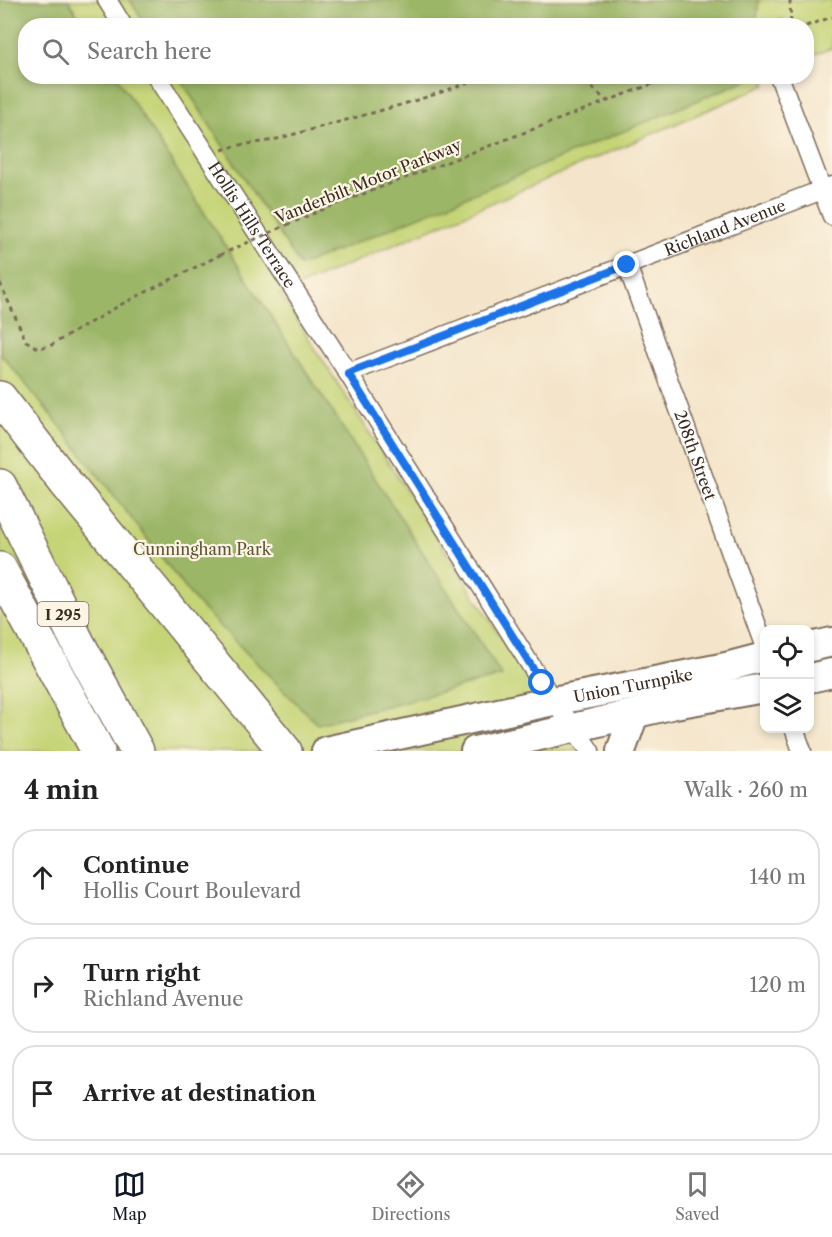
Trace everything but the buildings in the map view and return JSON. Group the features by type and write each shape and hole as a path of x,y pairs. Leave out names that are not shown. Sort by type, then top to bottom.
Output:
{"highway":[{"path":"0,398 65,482 285,751"},
{"name":"I 295","path":"0,486 79,645 134,746"},
{"name":"I 295","path":"0,569 98,751"}],"main road":[{"path":"814,646 832,642"},
{"name":"Union Turnpike","path":"326,751 760,658"},
{"path":"814,677 832,673"},
{"name":"Union Turnpike","path":"475,751 582,740 634,714 760,688"},
{"path":"621,751 634,714"}],"street":[{"path":"107,0 118,18"},
{"name":"Hollis Hills Terrace","path":"161,84 348,373 553,701 582,740"},
{"path":"782,84 827,188 832,216"},
{"name":"Richland Avenue","path":"348,373 827,188"},
{"name":"208th Street","path":"627,265 760,631"},
{"path":"795,733 802,751"}],"path":[{"path":"790,0 791,18"},
{"path":"814,23 832,16"},
{"path":"224,149 270,141 400,107 466,84"},
{"path":"587,84 608,102"},
{"name":"Vanderbilt Motor Parkway","path":"0,283 26,341 36,347 48,347 122,304 220,255 321,210 653,84"}],"green space":[{"name":"Cunningham Park","path":"0,0 832,0 832,48 814,54 814,18 18,18 18,84 766,85 280,294 542,701 578,751 0,751"},
{"path":"0,0 68,0 80,18 18,18 18,84 121,84 502,676 317,724 196,602 61,427 0,353"},
{"path":"130,0 759,0 757,18 141,18"},
{"path":"183,84 737,84 300,266"}],"route":[{"path":"542,683 348,373 627,265"}]}
